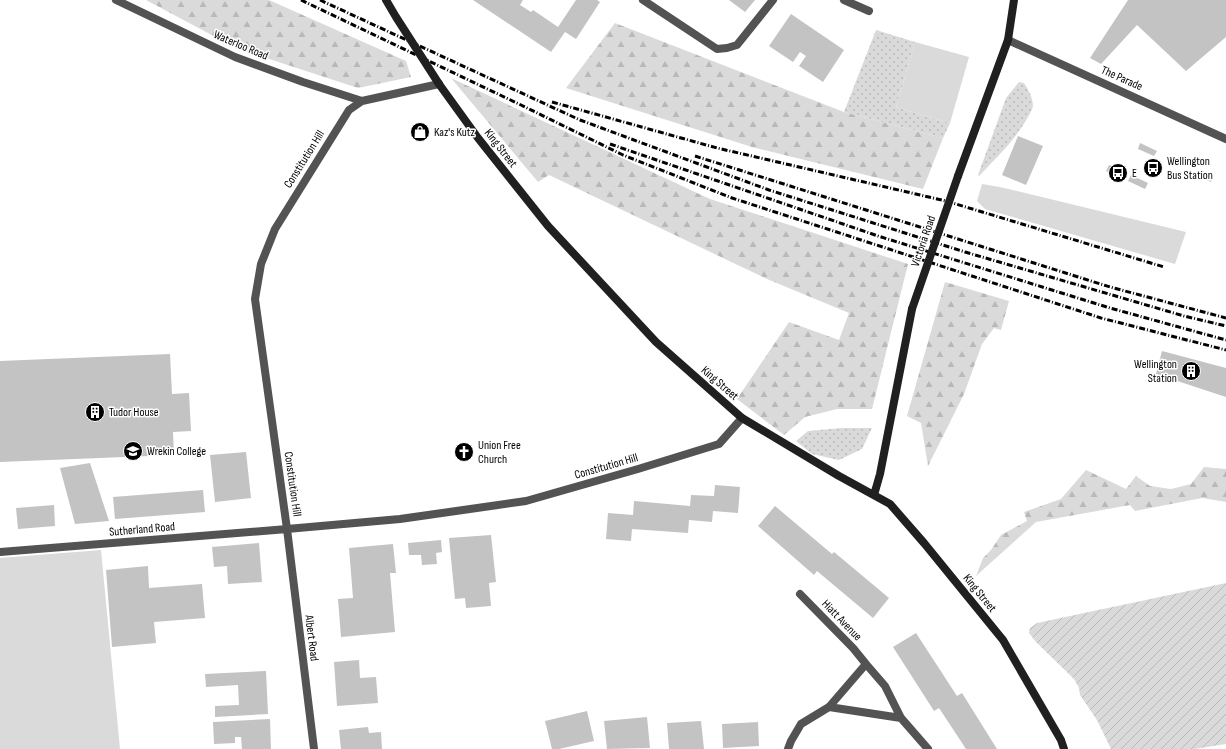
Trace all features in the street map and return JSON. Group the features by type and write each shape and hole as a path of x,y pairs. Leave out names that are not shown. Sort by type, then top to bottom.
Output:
{"street":[{"name":"Waterloo Road","path":"116,0 235,56 303,82 362,101"},
{"name":"King Street","path":"386,0 439,84 478,138 548,226 656,342 742,418 839,476 890,504 924,543 1003,640 1061,740 1064,749"},
{"path":"642,0 717,49 737,45 773,0"},
{"path":"844,0 869,11"},
{"name":"Victoria Road","path":"874,495 880,474 912,309 958,176 1008,40 1014,0"},
{"name":"The Parade","path":"1008,40 1226,138"},
{"name":"Constitution Hill","path":"439,84 362,101 353,106 347,112 275,229 261,264 255,299 287,529 400,518 526,501 719,444 742,418"},
{"name":"Sutherland Road","path":"0,552 287,529"},
{"name":"Albert Road","path":"287,529 314,749"},
{"name":"Hiatt Avenue","path":"800,594 853,648 886,686 900,718 928,749"},
{"path":"788,749 801,724 829,707 866,664"},
{"path":"829,707 900,718"}],"green space":[{"path":"146,0 269,0 406,61 411,77 358,88 236,48"},
{"path":"615,23 844,112 943,138 923,189 752,147 566,88"},
{"path":"876,30 915,42 896,107 950,123 943,138 844,112"},
{"path":"915,42 969,57 950,123 896,107"},
{"path":"451,78 710,199 908,264 872,409 837,409 805,417 784,435 737,399 789,322 839,340 849,313 767,279 549,175 538,182"},
{"path":"1019,82 1024,83 1029,91 1033,103 1032,109 1012,141 979,176 978,175 1006,98"},
{"path":"982,184 1000,187 1186,232 1175,264 985,209 977,201"},
{"path":"945,282 1009,301 1001,330 994,328 982,344 964,394 928,466 921,423 907,416"},
{"path":"842,428 872,428 862,449 839,460 812,454 796,441 808,431"},
{"path":"1204,467 1226,469 1226,502 1202,498 1135,511 1130,505 1036,522 976,576 983,558 991,550 1001,535 1027,521 1024,512 1061,499 1086,470 1126,489 1136,476 1150,486 1171,489 1191,484"},
{"path":"101,550 120,749 0,749 0,558"},
{"path":"1226,583 1226,744 1195,749 1111,749 1097,720 1080,695 1079,688 1074,679 1036,642 1029,633 1030,628 1037,623"}],"building":[{"path":"473,0 523,0 520,5 531,12 533,10 558,27 576,0 597,0 600,2 576,39 565,32 551,52"},
{"path":"729,0 755,0 745,12"},
{"path":"1128,0 1226,0 1226,37 1186,71 1137,25 1101,64 1090,58"},
{"path":"791,14 844,50 823,82 799,66 806,56 800,52 793,62 769,46"},
{"path":"1018,136 1043,146 1026,185 1002,175"},
{"path":"1140,143 1157,151 1154,156 1138,149"},
{"path":"1109,165 1125,173 1123,178 1106,171"},
{"path":"1203,171 1214,176 1211,182 1200,177"},
{"path":"1131,175 1148,183 1145,189 1128,181"},
{"name":"Wellington Station","path":"1162,351 1226,368 1226,397 1156,374"},
{"name":"Tudor House","path":"170,354 172,394 189,393 191,431 173,432 174,455 0,462 0,361"},
{"path":"246,452 251,498 215,502 210,455"},
{"path":"90,463 109,521 75,524 60,468"},
{"path":"715,485 740,487 738,513 713,511 712,522 689,520 688,533 632,529 631,541 606,539 608,513 633,515 634,501 690,506 691,495 714,496"},
{"path":"203,490 205,512 115,519 113,497"},
{"path":"54,505 55,526 18,529 16,508"},
{"path":"775,506 832,554 834,552 889,598 873,618 817,571 814,575 758,526"},
{"path":"491,535 496,582 489,583 491,606 466,608 465,598 455,599 449,538"},
{"path":"441,540 442,552 436,553 437,564 422,565 421,555 409,555 408,543"},
{"path":"259,543 262,582 228,584 227,566 214,567 212,547"},
{"path":"393,544 396,573 390,573 395,632 341,637 338,599 353,598 349,548"},
{"path":"148,566 149,588 202,584 205,618 154,622 156,643 112,647 106,570"},
{"path":"916,633 957,696 962,693 997,749 966,749 939,708 934,711 893,647"},
{"path":"359,660 360,678 376,677 378,703 337,706 334,662"},
{"path":"266,671 268,714 215,717 215,706 239,705 238,685 206,687 205,674"},
{"path":"587,711 594,741 559,749 552,749 545,721"},
{"path":"647,717 650,748 607,749 604,721"},
{"path":"270,719 271,749 242,749 241,737 235,737 235,743 214,744 213,722"},
{"path":"701,721 704,749 669,749 667,723"},
{"path":"758,722 759,746 723,748 722,724"},
{"path":"368,727 369,733 381,732 382,749 341,749 339,730"}],"railway":[{"path":"301,0 623,155 732,198 1101,318 1226,350"},
{"path":"320,0 580,120 769,190 965,252 1184,316 1226,326"},
{"path":"552,102 717,148 946,201 1164,267"},
{"path":"610,144 878,236 1110,308 1226,340"},
{"path":"695,156 1110,287 1226,318"}],"place":[{"name":"Kaz's Kutz","path":"420,132"},
{"name":"Wellington Bus Station","path":"1153,168"},
{"name":"E","path":"1118,173"},
{"name":"Wellington Station","path":"1191,371"},
{"name":"Tudor House","path":"95,412"},
{"name":"Wrekin College","path":"133,451"},
{"name":"Union Free Church","path":"464,452"}]}
